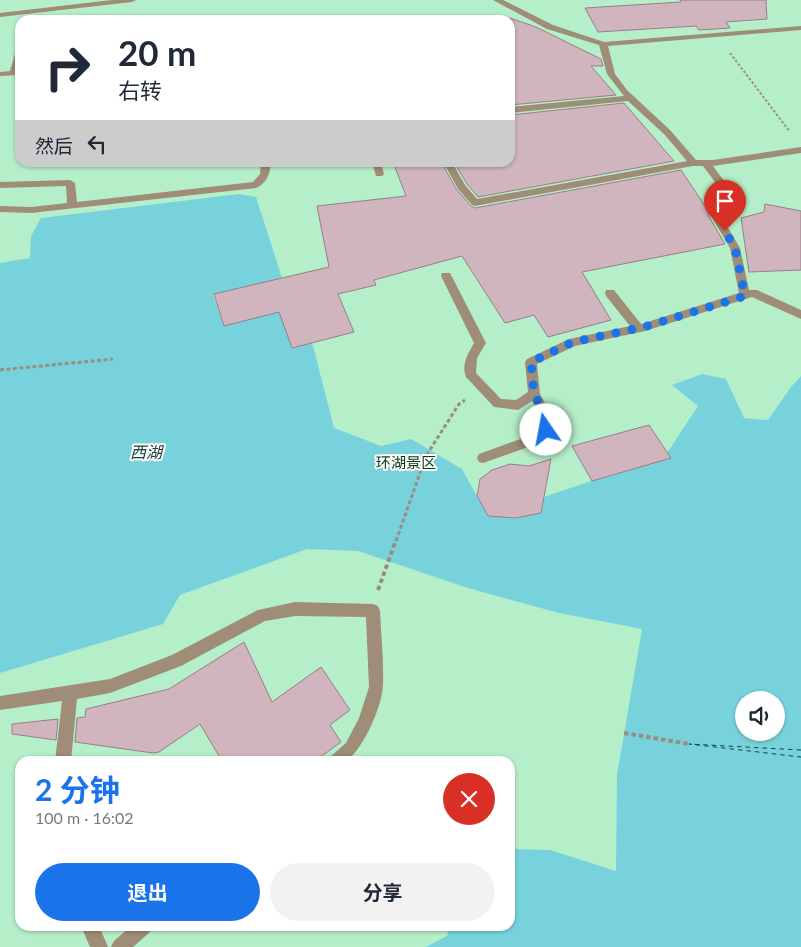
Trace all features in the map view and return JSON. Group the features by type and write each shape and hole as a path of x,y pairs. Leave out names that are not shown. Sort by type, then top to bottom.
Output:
{"street":[{"path":"29,15 32,0"},
{"path":"0,15 132,0"},
{"path":"497,0 550,27 603,44 801,28"},
{"path":"603,44 611,74 631,98 668,132 693,163"},
{"path":"0,74 15,73"},
{"path":"515,110 631,98"},
{"path":"450,167 461,187 475,202 693,163 706,163 801,150"},
{"path":"706,163 739,208 715,214 735,248 745,296"},
{"path":"0,209 32,210 256,185 265,175 266,167"},
{"path":"377,167 379,174"},
{"path":"0,185 70,183 72,205"},
{"path":"446,276 480,343 471,358 470,374 498,404 518,405 534,394"},
{"path":"610,293 638,328"},
{"path":"483,458 530,442 546,430 547,417 534,394 531,362 573,342 638,328 753,293 801,315"},
{"path":"0,703 110,686 176,661 263,615 295,609 373,611 376,687 366,721 351,748 342,756"},
{"path":"64,756 70,692"},
{"path":"92,931 99,947"},
{"path":"120,947 138,931"}],"path":[{"path":"716,35 795,139"},
{"path":"0,370 113,359"},
{"path":"381,580 426,456 459,404 482,388"},
{"path":"624,732 688,744"}],"green space":[{"name":"环湖景区","path":"0,0 801,0 801,947 0,947"}],"water":[{"name":"西湖","path":"239,194 256,197 282,278 213,295 224,326 279,312 292,347 312,342 334,428 381,446 411,439 462,469 488,516 665,456 698,406 672,385 702,374 726,379 744,418 768,420 801,376 801,947 426,947 447,936 448,931 515,931 515,849 550,850 616,871 617,775 642,629 559,613 468,588 358,551 307,549 180,595 163,624 0,673 0,263 30,258 31,236 41,218"}],"building":[{"path":"680,0 766,0 767,19 726,22 730,28 699,30 696,26 598,32 585,8 681,2"},
{"path":"515,20 536,27 601,59 603,66 591,66 616,95 515,105"},
{"path":"624,103 674,161 478,197 467,184 457,167 515,167 515,114"},
{"path":"395,167 444,167 457,190 475,208 681,170 709,212 708,215 725,244 582,272 611,320 548,337 534,315 505,323 462,256 374,280 376,285 338,294 354,332 292,348 279,312 224,326 214,294 329,267 317,206 406,196"},
{"path":"765,204 801,211 801,270 749,272 741,218 764,212"},
{"path":"649,425 671,458 592,481 572,446"},
{"path":"551,459 541,513 516,518 488,516 477,496 480,479 492,470 510,464 529,466"},
{"path":"244,642 272,702 321,667 350,710 330,725 341,742 322,756 219,756 200,724 159,752 153,753 75,742 77,718 85,717 86,709 169,689"},
{"path":"58,719 56,740 12,734 12,724"}],"ferry route":[{"path":"801,750 689,744 801,757"}],"route":[{"path":"546,430 547,417 534,394 531,362 573,342 644,327 745,296 735,248 725,231"}]}
